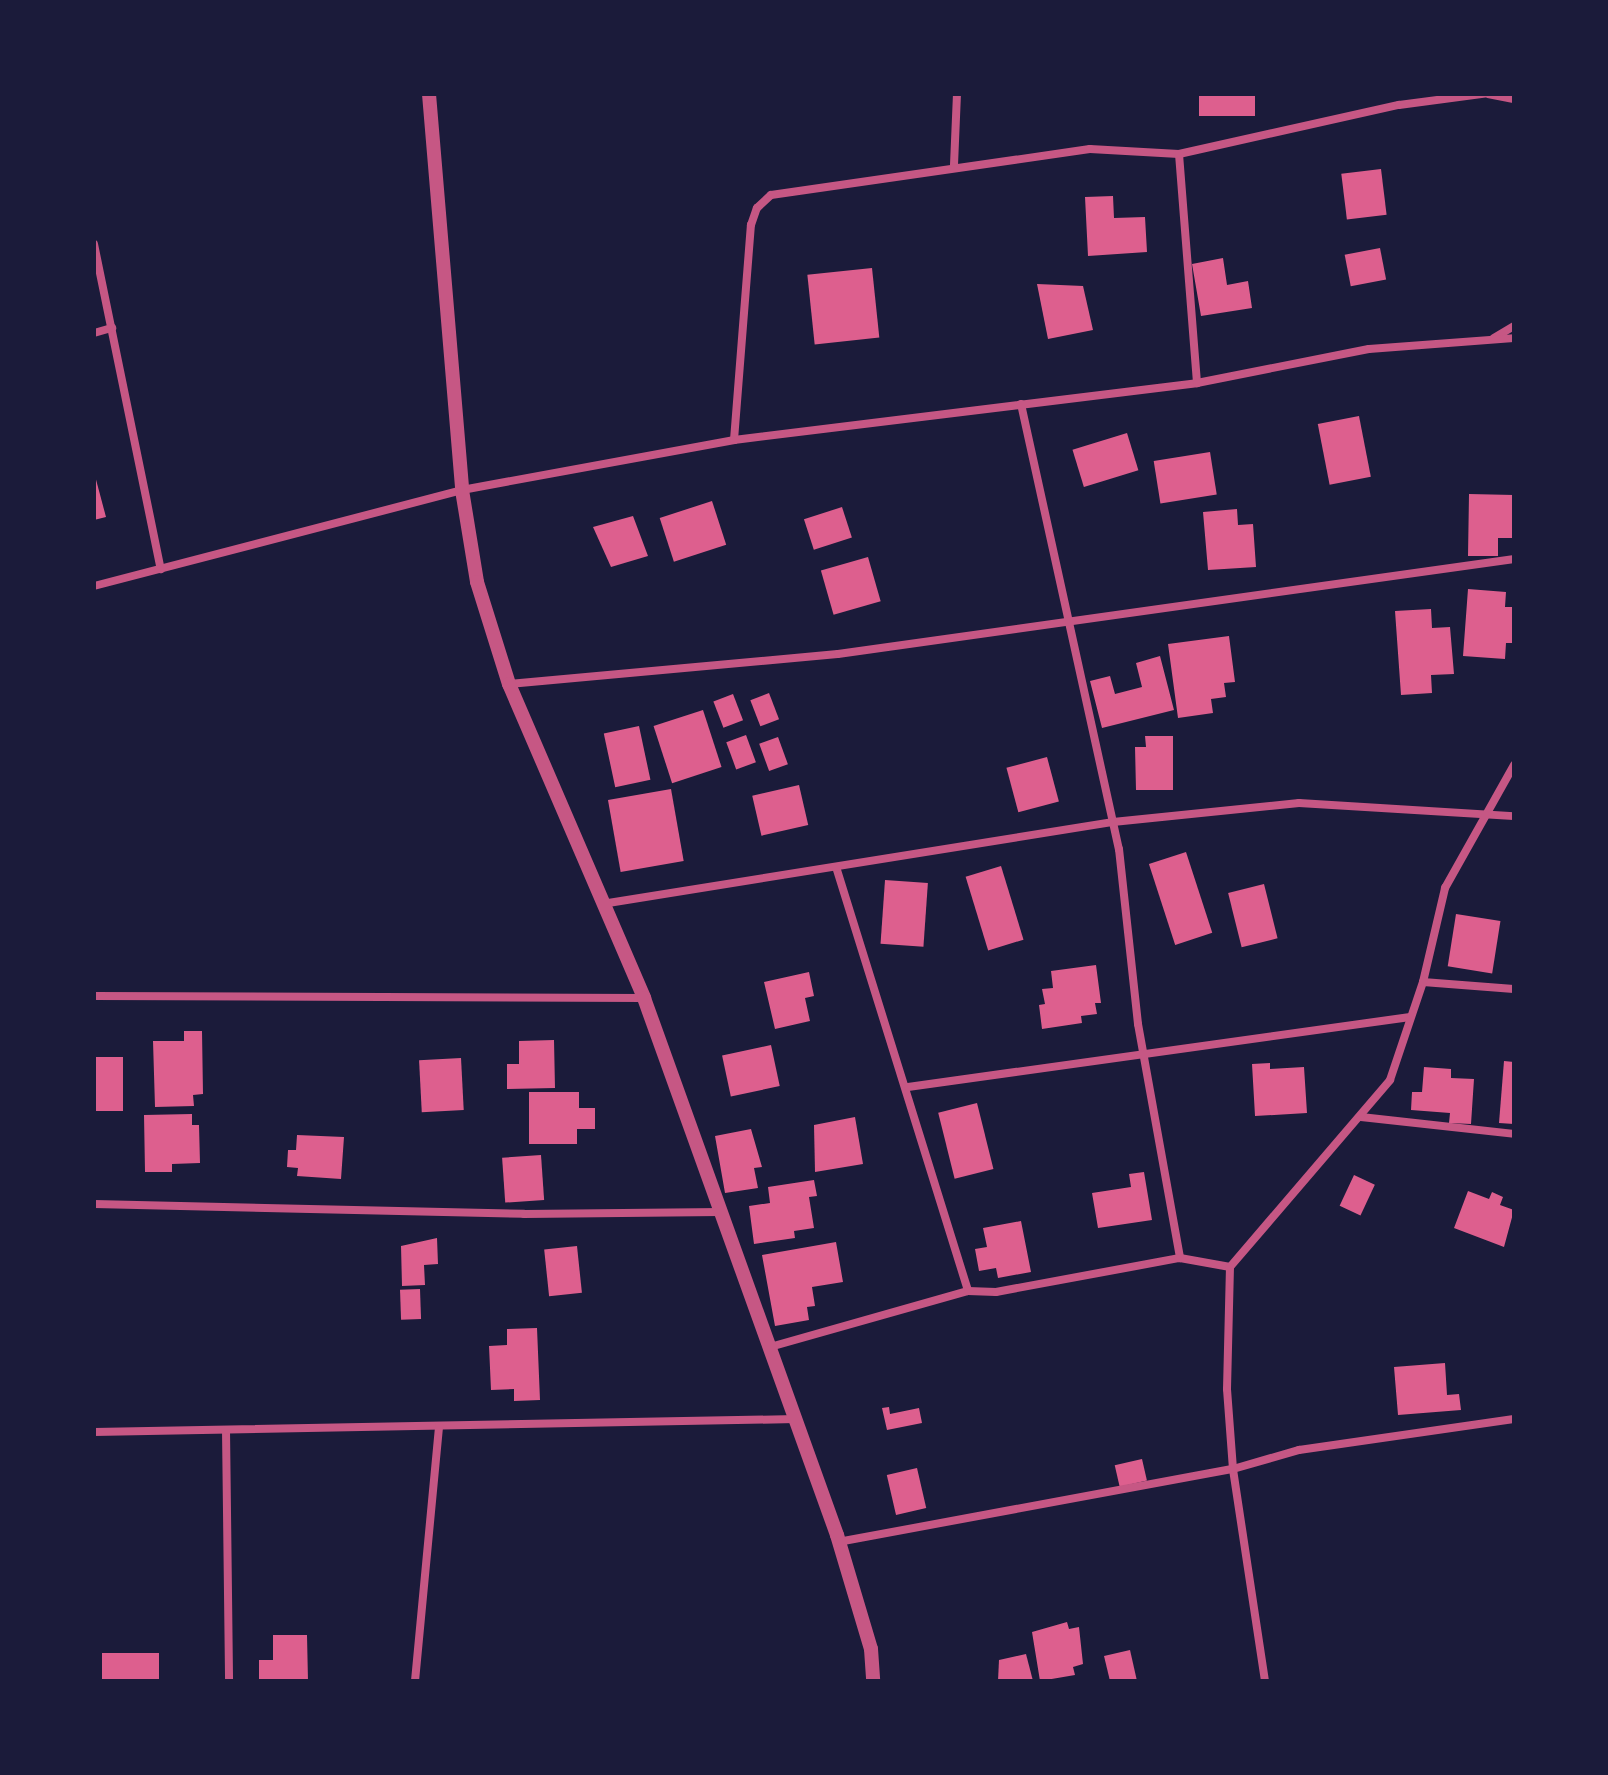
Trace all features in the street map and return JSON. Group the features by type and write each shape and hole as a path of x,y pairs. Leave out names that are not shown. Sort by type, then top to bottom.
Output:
{"street":[{"path":"429,94 462,490 477,582 509,684 601,905 644,998 796,1419 871,1649 873,1681"},
{"path":"954,165 957,94"},
{"path":"734,440 751,225 757,208 771,195 954,165 1090,149 1179,154 1399,105 1485,94 1514,99"},
{"path":"1179,154 1197,383"},
{"path":"94,244 161,569"},
{"path":"1492,340 1514,326"},
{"path":"94,333 112,328"},
{"path":"94,586 462,490 734,440 1197,383 1369,349 1514,338"},
{"path":"1021,404 1072,618 1113,822 1145,1055 1180,1258"},
{"path":"509,684 838,654 1072,618 1514,559"},
{"path":"1265,1681 1233,1469 1227,1389 1230,1267 1390,1080 1423,982 1445,888 1514,765"},
{"path":"601,905 837,870 1113,822 1299,803 1514,816"},
{"path":"837,870 908,1087 968,1291"},
{"path":"1423,982 1514,989"},
{"path":"94,996 644,998"},
{"path":"908,1087 1410,1017"},
{"path":"1361,1117 1514,1134"},
{"path":"94,1204 524,1214 721,1212"},
{"path":"770,1347 968,1291 996,1292 1180,1258 1230,1267"},
{"path":"94,1432 796,1419"},
{"path":"838,1542 1233,1469 1299,1450 1514,1419"},
{"path":"415,1681 439,1426"},
{"path":"226,1430 229,1681"}],"building":[{"path":"1199,94 1255,94 1255,116 1199,116"},
{"path":"1381,169 1387,215 1347,220 1341,174"},
{"path":"1113,196 1114,218 1145,217 1147,252 1088,256 1085,197"},
{"path":"1380,248 1386,279 1351,286 1345,255"},
{"path":"1223,258 1227,285 1248,281 1252,308 1201,316 1192,264"},
{"path":"872,268 879,338 815,344 807,275"},
{"path":"1037,284 1083,286 1093,330 1048,339"},
{"path":"1359,416 1371,477 1330,485 1318,424"},
{"path":"1127,433 1138,470 1084,487 1072,450"},
{"path":"1210,452 1217,494 1160,503 1154,461"},
{"path":"94,472 106,517 94,520"},
{"path":"1469,494 1514,495 1514,538 1498,538 1498,556 1468,556"},
{"path":"712,501 726,545 674,562 660,518"},
{"path":"842,507 852,537 814,550 804,519"},
{"path":"1237,509 1238,525 1253,524 1256,567 1208,570 1203,512"},
{"path":"633,516 648,556 611,567 593,527"},
{"path":"868,557 881,601 834,615 821,571"},
{"path":"1468,589 1506,592 1505,607 1514,607 1514,643 1506,643 1505,659 1463,656"},
{"path":"1431,609 1432,628 1450,627 1454,674 1431,675 1432,693 1401,695 1395,611"},
{"path":"1229,636 1235,682 1224,683 1226,697 1211,699 1213,713 1178,718 1168,644"},
{"path":"1160,656 1174,710 1102,728 1090,681 1110,676 1115,694 1142,687 1136,663"},
{"path":"769,693 779,719 760,726 750,700"},
{"path":"733,694 743,720 723,728 713,702"},
{"path":"703,710 722,767 672,783 654,726"},
{"path":"639,726 650,780 615,787 604,733"},
{"path":"746,735 756,762 736,769 726,742"},
{"path":"1145,736 1173,736 1173,790 1136,790 1135,747 1146,747"},
{"path":"778,737 788,764 769,771 759,744"},
{"path":"1047,757 1059,801 1018,812 1006,768"},
{"path":"799,785 808,825 761,836 752,796"},
{"path":"671,789 684,861 621,872 608,800"},
{"path":"1186,852 1212,933 1175,945 1149,864"},
{"path":"1001,866 1024,940 988,950 966,877"},
{"path":"885,880 928,883 923,947 881,944"},
{"path":"1264,884 1278,938 1242,947 1228,893"},
{"path":"1456,914 1500,921 1492,973 1448,966"},
{"path":"1096,965 1101,1003 1095,1003 1097,1014 1081,1016 1082,1023 1042,1029 1039,1005 1045,1004 1042,989 1053,988 1051,971"},
{"path":"809,972 814,996 805,998 810,1021 775,1029 764,982"},
{"path":"184,1031 202,1031 203,1094 193,1095 194,1106 155,1107 153,1041 184,1041"},
{"path":"554,1040 555,1088 507,1089 507,1064 519,1064 519,1041"},
{"path":"771,1045 780,1086 731,1096 722,1055"},
{"path":"94,1057 123,1057 123,1111 94,1111"},
{"path":"461,1058 464,1110 422,1112 419,1060"},
{"path":"1504,1061 1514,1062 1514,1124 1499,1123"},
{"path":"1270,1063 1270,1069 1304,1067 1307,1113 1255,1116 1252,1064"},
{"path":"1424,1067 1451,1069 1451,1078 1474,1079 1471,1124 1449,1123 1450,1113 1411,1110 1412,1092 1422,1092"},
{"path":"529,1092 579,1092 579,1108 595,1108 595,1129 577,1129 577,1144 529,1144"},
{"path":"977,1103 993,1169 955,1179 938,1113"},
{"path":"192,1114 192,1125 199,1125 200,1163 172,1164 172,1172 145,1172 144,1115"},
{"path":"855,1117 863,1164 815,1172 814,1125"},
{"path":"751,1129 762,1167 754,1168 758,1188 725,1193 715,1136"},
{"path":"297,1135 344,1137 341,1179 297,1176 298,1168 287,1167 288,1150 296,1150"},
{"path":"541,1155 544,1200 505,1203 502,1158"},
{"path":"1144,1172 1152,1220 1098,1228 1092,1193 1131,1187 1129,1174"},
{"path":"1354,1175 1375,1185 1360,1216 1340,1206"},
{"path":"814,1180 817,1196 809,1197 814,1228 794,1231 795,1238 754,1244 749,1206 770,1203 768,1187"},
{"path":"1468,1191 1489,1199 1492,1192 1503,1197 1500,1205 1514,1210 1504,1247 1454,1228"},
{"path":"1021,1221 1031,1272 998,1278 996,1268 979,1271 975,1249 987,1247 983,1228"},
{"path":"437,1238 438,1264 424,1265 425,1285 402,1286 401,1246"},
{"path":"836,1242 843,1282 812,1287 815,1306 807,1307 809,1320 775,1326 762,1255"},
{"path":"577,1246 582,1293 549,1296 544,1249"},
{"path":"420,1289 421,1319 401,1320 400,1290"},
{"path":"537,1328 540,1400 514,1401 514,1389 491,1390 489,1346 507,1345 507,1329"},
{"path":"1445,1363 1447,1395 1459,1394 1461,1410 1398,1415 1394,1367"},
{"path":"889,1407 890,1414 919,1408 922,1423 887,1430 882,1408"},
{"path":"1142,1459 1147,1480 1120,1487 1115,1465"},
{"path":"917,1468 926,1508 896,1515 887,1475"},
{"path":"1067,1622 1069,1629 1079,1627 1083,1664 1073,1667 1075,1675 1040,1681 1032,1632"},
{"path":"273,1635 307,1635 308,1681 259,1681 259,1660 273,1660"},
{"path":"1130,1650 1137,1681 1110,1681 1104,1656"},
{"path":"102,1653 159,1653 159,1681 102,1681"},
{"path":"1026,1654 1033,1681 998,1681 999,1660"}]}
